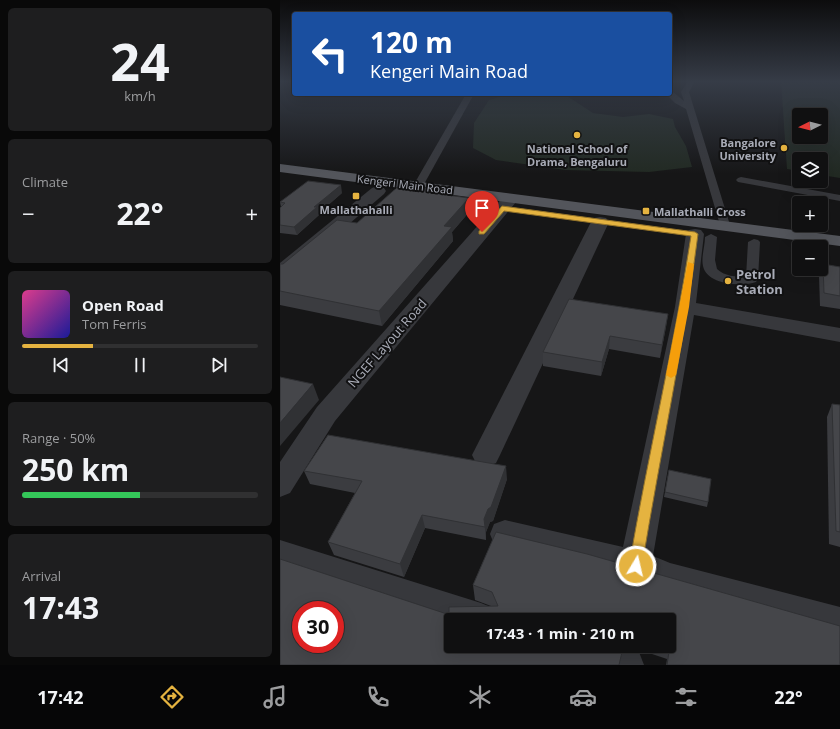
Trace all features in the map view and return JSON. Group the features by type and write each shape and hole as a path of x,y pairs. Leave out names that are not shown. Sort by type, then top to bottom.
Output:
{"main road":[{"name":"Kengeri Main Road","path":"280,168 418,186 600,222 792,248"},
{"name":"Kengeri Main Road","path":"280,176 378,191 725,225 840,241"},
{"path":"828,253 840,255"}],"street":[{"path":"280,273 378,191"},
{"name":"NGEF Layout Road","path":"281,482 326,414 506,203"},
{"path":"486,455 600,222"},
{"path":"636,566 647,499 684,307 703,236"},
{"path":"684,307 840,335"},
{"path":"502,533 636,566 670,578 840,624"},
{"path":"280,555 458,613"},
{"path":"585,653 626,665"}],"lane":[{"path":"418,186 460,112"},
{"path":"691,112 725,225"},
{"path":"741,180 840,198"},
{"path":"703,236 710,270 715,276 726,279 744,281 752,279 754,242"}],"shaded area":[{"path":"481,112 592,112 623,117 649,114 673,119 675,127 686,146 692,167 649,172 565,170 496,160 473,148 474,123"},
{"path":"783,112 792,112 792,144 828,144 828,112 840,112 840,178 828,176 828,152 792,152 792,170 787,169"}],"building":[{"path":"308,181 341,185 314,207 317,207 294,227 280,225 280,208 285,203 280,202"},
{"path":"401,184 443,190 439,194 469,198 444,226 452,227 379,311 280,291 280,264 283,264 337,220 357,223"},
{"path":"828,265 840,267 840,296 824,293 823,276 828,276"},
{"path":"569,299 668,314 662,345 610,336 602,362 543,352"},
{"path":"280,377 313,384 280,423"},
{"path":"832,404 840,405 840,532 836,531"},
{"path":"328,435 506,466 491,507 488,509 484,519 485,527 422,515 400,564 328,542 362,481 304,471"},
{"path":"669,470 711,479 708,502 665,492"},
{"path":"496,532 587,554 840,626 840,665 667,665 669,653 676,653 676,613 448,613 449,607 498,606 492,592 473,585"},
{"path":"280,559 444,613 444,653 622,653 619,665 280,665"}],"slow traffic":[{"path":"671,375 691,264"}],"place":[{"name":"National School of Drama, Bengaluru","path":"577,135"},
{"name":"Bangalore University","path":"784,148"},
{"name":"Mallathahalli","path":"356,196"},
{"name":"Mallathalli Cross","path":"646,211"},
{"name":"Petrol Station","path":"728,281"}],"route":[{"path":"482,232 502,208 695,234 684,307 647,499 636,566"}]}
